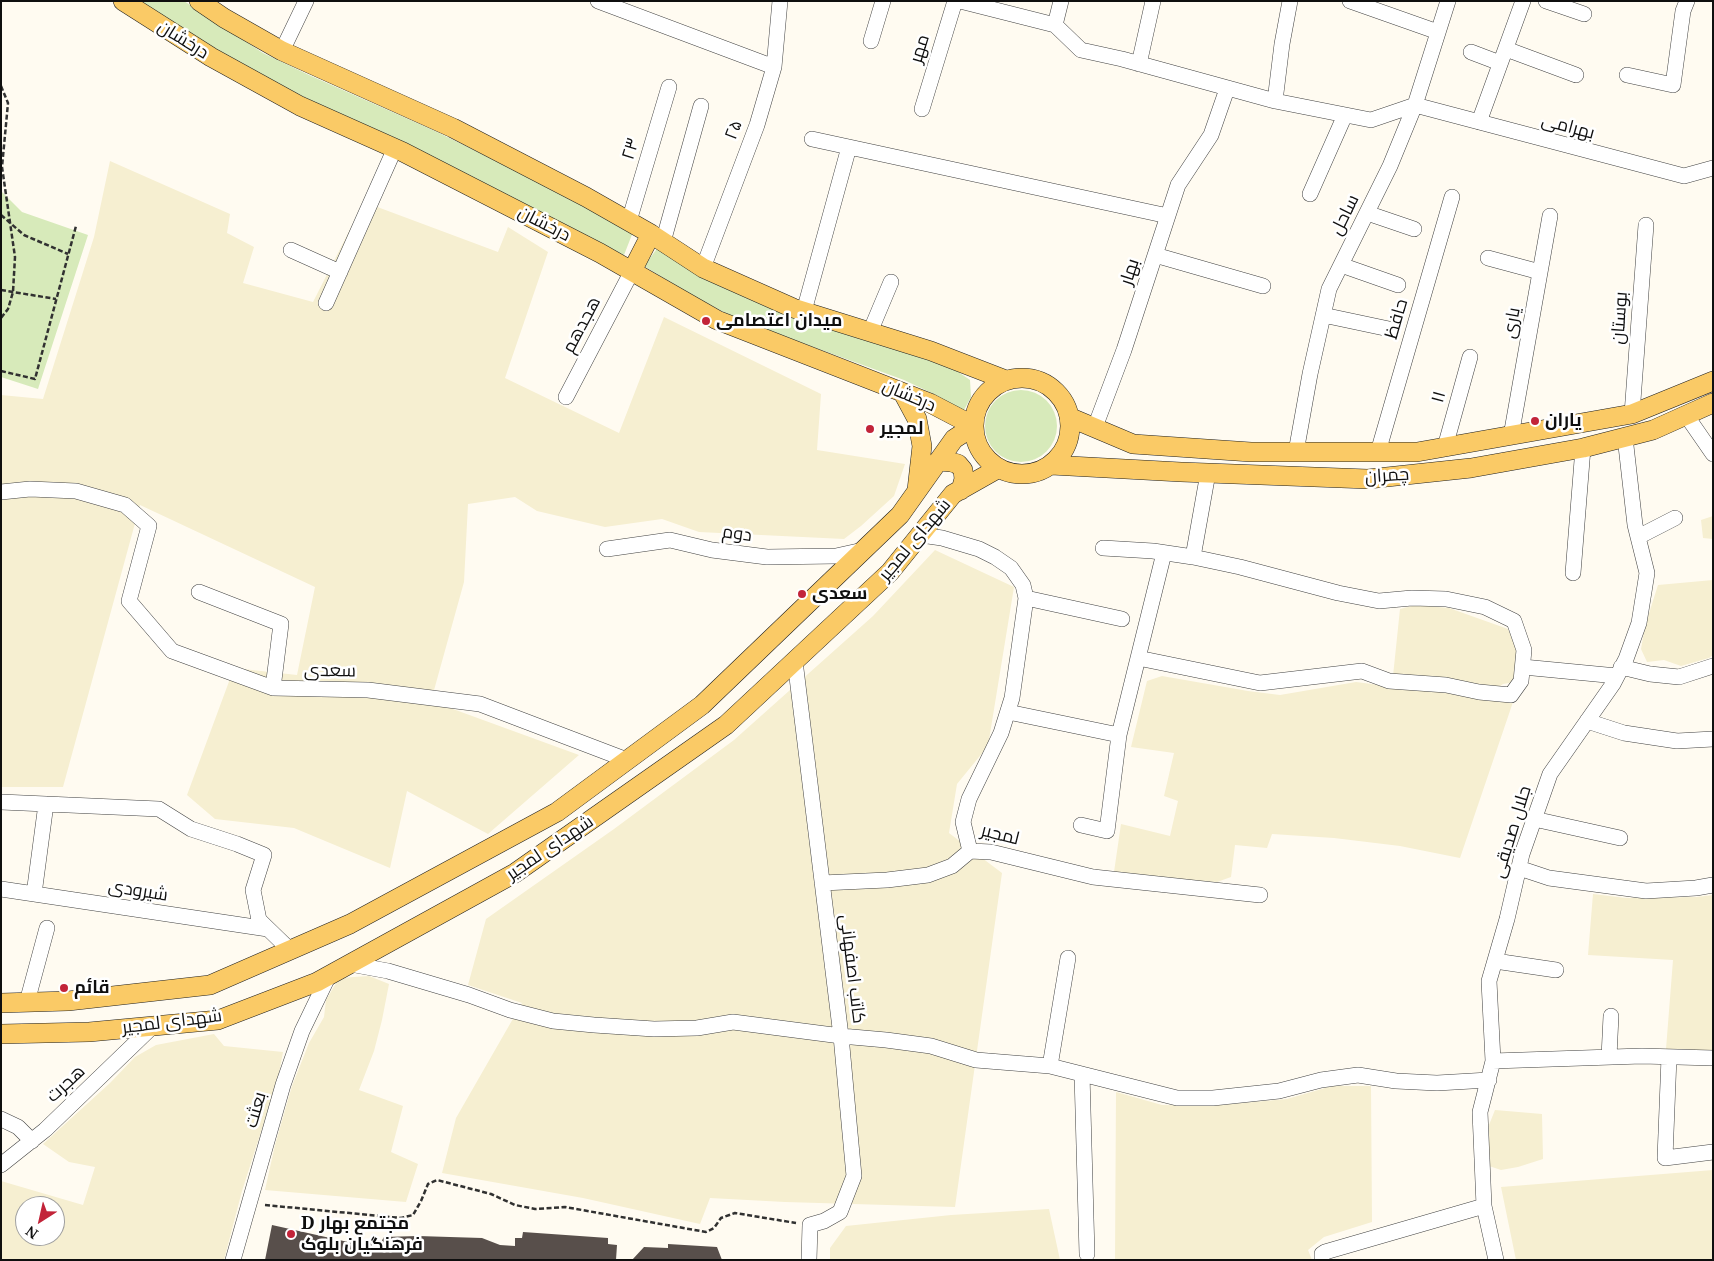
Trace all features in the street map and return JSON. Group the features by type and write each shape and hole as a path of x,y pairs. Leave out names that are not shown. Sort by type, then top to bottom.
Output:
{"main road":[{"name":"درخشان","path":"124,1 211,57 300,106 395,148 632,271 717,320 930,403 974,426"},
{"path":"199,1 282,52 453,128 629,222 703,268 804,311 931,351 1006,380"},
{"path":"632,271 657,238"},
{"path":"1022,378 1038,381 1053,389 1063,401 1069,417 1070,430 1067,444 1051,465 1039,472 1012,473 999,468 988,461 980,451 975,439 976,411 982,398 993,387 1006,380 1022,378"},
{"name":"چمران","path":"1069,417 1133,444 1250,452 1417,452 1632,414 1713,381"},
{"path":"904,393 917,419 922,446 917,492"},
{"name":"چمران","path":"1051,465 1368,479 1471,468 1583,448 1653,430 1713,402"},
{"name":"شهدای لمجیر","path":"1,1003 68,1001 210,985 350,924 557,812 702,705 900,514 954,439 974,426"},
{"path":"938,461 958,464 963,470 964,479 961,490"},
{"name":"شهدای لمجیر","path":"1,1034 89,1032 218,1020 317,982 515,873 726,725 890,572 953,494 999,468"}],"street":[{"path":"282,52 306,1"},
{"path":"598,1 774,67"},
{"name":"۲۵","path":"703,268 757,125 774,67 780,1"},
{"path":"871,41 883,1"},
{"name":"مهر","path":"922,108 955,1"},
{"path":"960,1 1055,25 1081,50 1275,101 1371,120 1414,105"},
{"path":"1055,25 1061,1"},
{"path":"1139,64 1153,1"},
{"path":"1275,101 1282,44 1290,1"},
{"path":"1350,1 1438,32"},
{"name":"ساحل","path":"1296,452 1310,374 1329,289 1390,166 1414,105 1448,1"},
{"path":"1479,122 1523,1"},
{"path":"1546,1 1584,14"},
{"path":"1628,75 1673,85 1683,11 1687,1"},
{"path":"1471,52 1503,56 1576,75"},
{"name":"۲۳","path":"629,222 668,87"},
{"name":"بهار","path":"1095,427 1124,350 1178,185 1212,135 1226,89"},
{"name":"بهرامی","path":"1414,105 1684,176 1713,168"},
{"path":"657,238 701,106"},
{"path":"1310,194 1345,115"},
{"path":"812,139 1168,216"},
{"path":"804,311 849,147"},
{"path":"326,304 395,148"},
{"name":"حافظ","path":"1378,452 1452,197"},
{"path":"1367,213 1414,229"},
{"name":"یاری","path":"1510,436 1550,216"},
{"name":"بوستان","path":"1632,414 1646,225"},
{"path":"291,250 340,272"},
{"path":"1156,254 1263,286"},
{"path":"1488,258 1540,272"},
{"path":"1341,265 1398,285"},
{"name":"هجدهم","path":"566,397 632,271"},
{"path":"870,332 891,282"},
{"path":"1323,315 1389,330"},
{"name":"۱۱","path":"1445,447 1470,357"},
{"path":"1686,415 1713,454"},
{"name":"جلال صدیقی","path":"1496,1260 1484,1206 1480,1112 1494,1061 1489,981 1519,868 1550,774 1619,672 1639,623 1647,573 1635,525 1625,437"},
{"path":"1573,573 1583,448"},
{"path":"1193,557 1208,473"},
{"name":"سعدی","path":"1,492 30,489 76,491 125,505 149,526 129,601 172,651 273,688 368,690 480,704 627,760"},
{"path":"1638,537 1675,518"},
{"path":"921,534 979,549 995,557 1011,568 1023,585 1026,598 1122,618"},
{"name":"دوم","path":"607,550 670,540 712,550 767,557 836,556 863,550"},
{"path":"1103,548 1193,557 1240,567 1338,593 1379,601 1412,598 1446,599 1485,607 1514,621 1524,650 1521,682 1512,695 1479,692 1446,685 1389,681 1362,671 1260,683 1138,658"},
{"path":"1081,825 1107,831 1118,735 1164,553"},
{"path":"199,592 281,624 273,688"},
{"name":"لمجیر","path":"1026,598 1012,698 1000,733 969,799 963,822 970,851 991,852 1093,877 1260,895"},
{"name":"کاتب اصفهانی","path":"795,661 841,1036 854,1176 840,1212 824,1221 810,1225"},
{"path":"1522,667 1679,677 1713,666"},
{"path":"1008,712 1118,735"},
{"path":"1587,721 1624,733 1678,741 1713,739"},
{"path":"1,802 159,809 191,829 264,855 253,890 259,920 290,950"},
{"path":"34,894 46,804"},
{"path":"1534,819 1620,838"},
{"path":"822,883 887,880 928,875 952,866 970,851"},
{"path":"1519,868 1549,878 1646,891 1713,886"},
{"name":"شیرودی","path":"1,890 268,929"},
{"path":"27,1002 47,928"},
{"path":"1050,1066 1068,958"},
{"path":"1494,961 1556,970"},
{"path":"350,964 388,971 469,995 510,1010 553,1021 594,1026 654,1029 697,1028 733,1022 931,1046 976,1060 1050,1066 1177,1098 1213,1098 1279,1091 1321,1080 1358,1075 1396,1081 1437,1083 1489,1080"},
{"name":"بعثت","path":"233,1260 282,1085 302,1031 328,975"},
{"path":"1609,1057 1611,1016"},
{"name":"هجرت","path":"1,1166 32,1141 118,1062 153,1026"},
{"path":"1494,1061 1609,1057 1713,1058"},
{"path":"1669,1057 1665,1158 1713,1152"},
{"path":"1082,1074 1087,1254"},
{"path":"1,1119 18,1127 32,1141"},
{"path":"1322,1260 1322,1254 1325,1252 1484,1206"},
{"path":"809,1260 810,1225"}],"path":[{"path":"1,86 8,103 2,168 8,220 15,257 13,292 8,309 1,318"},
{"path":"1,215 24,235 68,254"},
{"path":"1,371 35,379 76,226"},
{"path":"1,290 56,299"},
{"path":"249,1203 401,1218 413,1215 428,1184 437,1180 491,1194 516,1205 535,1209 551,1210 565,1207 706,1232 714,1228 721,1218 735,1213 810,1225"}],"shaded area":[{"path":"110,161 230,214 227,233 254,247 243,283 313,302 364,202 498,252 508,227 548,252 505,378 619,433 664,317 821,394 817,450 905,464 894,496 844,539 699,532 662,519 605,527 537,511 515,497 468,504 464,582 431,701 579,755 488,834 407,791 390,868 294,828 215,819 187,795 234,668 297,675 315,587 140,505 63,787 1,787 1,395 43,399 94,237"},
{"path":"1713,516 1713,539 1703,538 1701,520"},
{"path":"935,550 1014,587 988,746 957,784 949,833 1002,873 955,1207 710,1198 700,1224 583,1198 442,1173 456,1118 522,1003 468,985 486,919 614,829 734,740 873,616"},
{"path":"1713,580 1713,655 1709,658 1681,666 1664,660 1647,662 1641,649 1645,626 1658,585"},
{"path":"1416,605 1449,608 1508,629 1517,649 1515,682 1503,684 1494,691 1393,676 1400,609"},
{"path":"1162,676 1280,695 1356,682 1387,686 1434,686 1490,700 1513,702 1460,858 1400,846 1334,838 1272,834 1267,848 1235,845 1231,877 1217,882 1162,879 1114,872 1121,824 1170,836 1178,801 1164,796 1174,753 1131,747 1147,681"},
{"path":"1593,894 1626,898 1713,895 1713,1051 1666,1049 1673,960 1588,955"},
{"path":"369,976 389,984 374,1051 359,1090 403,1106 391,1152 418,1164 406,1202 265,1190 275,1145 292,1086 309,1043 324,1017 326,1000 339,978"},
{"path":"214,1034 224,1046 283,1052 278,1079 242,1191 224,1260 1,1260 1,1181 52,1196 15,1196 15,1246 65,1246 65,1200 83,1205 95,1167 69,1162 43,1144 110,1083 135,1057 156,1045"},
{"path":"1332,1086 1371,1086 1372,1222 1324,1237 1308,1250 1312,1260 1115,1260 1116,1092 1162,1105 1208,1106 1287,1099"},
{"path":"1495,1110 1542,1114 1543,1159 1501,1170 1489,1166 1489,1125"},
{"path":"1713,1170 1713,1260 1516,1260 1501,1187"},
{"path":"1049,1209 1060,1260 830,1260 830,1248 846,1226 951,1215"}],"green space":[{"path":"138,1 184,1 263,53 435,131 568,196 633,232 624,255 597,244 244,67"},
{"path":"1,191 22,212 88,235 38,389 1,377"},
{"path":"659,246 770,308 806,323 880,343 954,369 970,380 971,397 964,410 951,406 938,396 904,380 739,320 693,296 644,266"},
{"path":"1014,390 1028,390 1047,400 1057,419 1057,433 1047,452 1028,462 1014,462 995,452 985,433 985,419 995,400"}],"building":[{"path":"272,1225 366,1246 367,1241 381,1242 384,1237 418,1236 482,1238 500,1245 515,1246 515,1238 522,1238 523,1232 608,1238 608,1244 617,1245 616,1260 265,1260"},
{"path":"668,1244 717,1247 722,1260 632,1260 644,1247 668,1248"}],"place":[{"name":"میدان اعتصامی","path":"706,321"},
{"name":"یاران","path":"1535,421"},
{"name":"لمجیر","path":"870,429"},
{"name":"سعدی","path":"802,594"},
{"name":"قائم","path":"64,988"},
{"name":"D مجتمع بهار فرهنگیان بلوک","path":"291,1234"}]}
